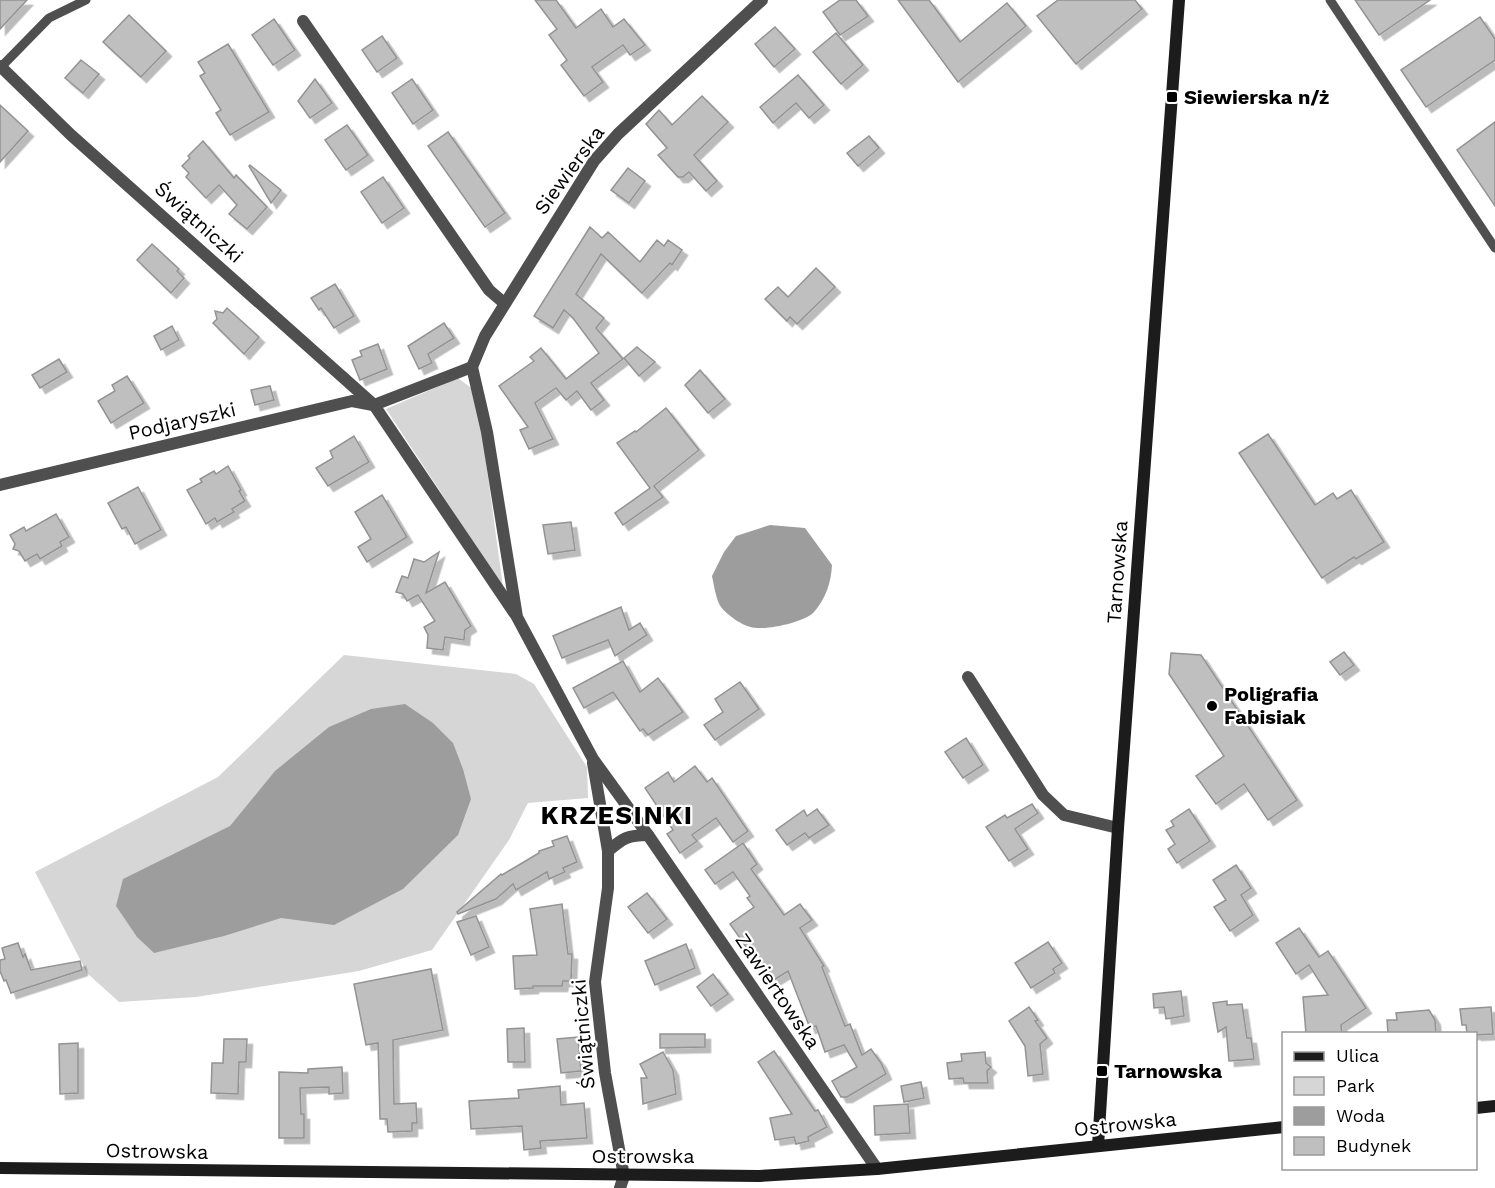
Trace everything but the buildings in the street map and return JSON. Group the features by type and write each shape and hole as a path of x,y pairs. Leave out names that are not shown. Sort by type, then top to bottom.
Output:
{"street":[{"name":"Siewierska","path":"472,368 485,336 504,303 594,161 618,134 762,0"},
{"name":"Tarnowska","path":"1098,1146 1118,828 1179,0"},
{"path":"303,21 489,290 504,303"},
{"name":"Świątniczki","path":"0,66 71,135 374,405 517,617 593,759 648,835"},
{"name":"Świątniczki","path":"472,368 487,432 517,617"},
{"path":"374,405 472,368"},
{"name":"Podjaryszki","path":"0,485 352,401 374,405"},
{"path":"968,677 1043,795 1064,815 1118,828"},
{"name":"Świątniczki","path":"593,759 608,851 608,888 595,982 605,1073 622,1182"},
{"path":"608,851 631,835 648,835"},
{"name":"Zawiertowska","path":"648,835 877,1169"},
{"path":"1477,1108 1495,1106"},
{"name":"Ostrowska","path":"0,1168 622,1182 877,1169 1282,1127"}],"lane":[{"path":"0,66 49,18 86,0"},
{"path":"1330,0 1495,248"}],"green space":[{"path":"458,378 474,390 503,587 386,409"},
{"path":"344,655 516,674 534,684 587,767 588,798 528,803 509,840 432,950 359,971 196,997 119,1002 87,973 35,872 218,777"}],"water":[{"path":"770,525 805,528 832,565 830,578 822,601 810,616 779,626 763,628 747,626 737,621 721,607 712,576 724,552 736,536"},
{"path":"405,704 433,723 453,743 471,799 458,835 403,889 334,925 281,918 224,936 154,953 137,937 116,906 123,879 230,826 275,771 329,727 371,709"}],"place":[{"name":"Siewierska n/ż","path":"1172,97"},
{"name":"Poligrafia Fabisiak","path":"1212,706"},
{"name":"Tarnowska","path":"1102,1071"}],"district":[{"name":"KRZESINKI","path":"617,815"}]}
